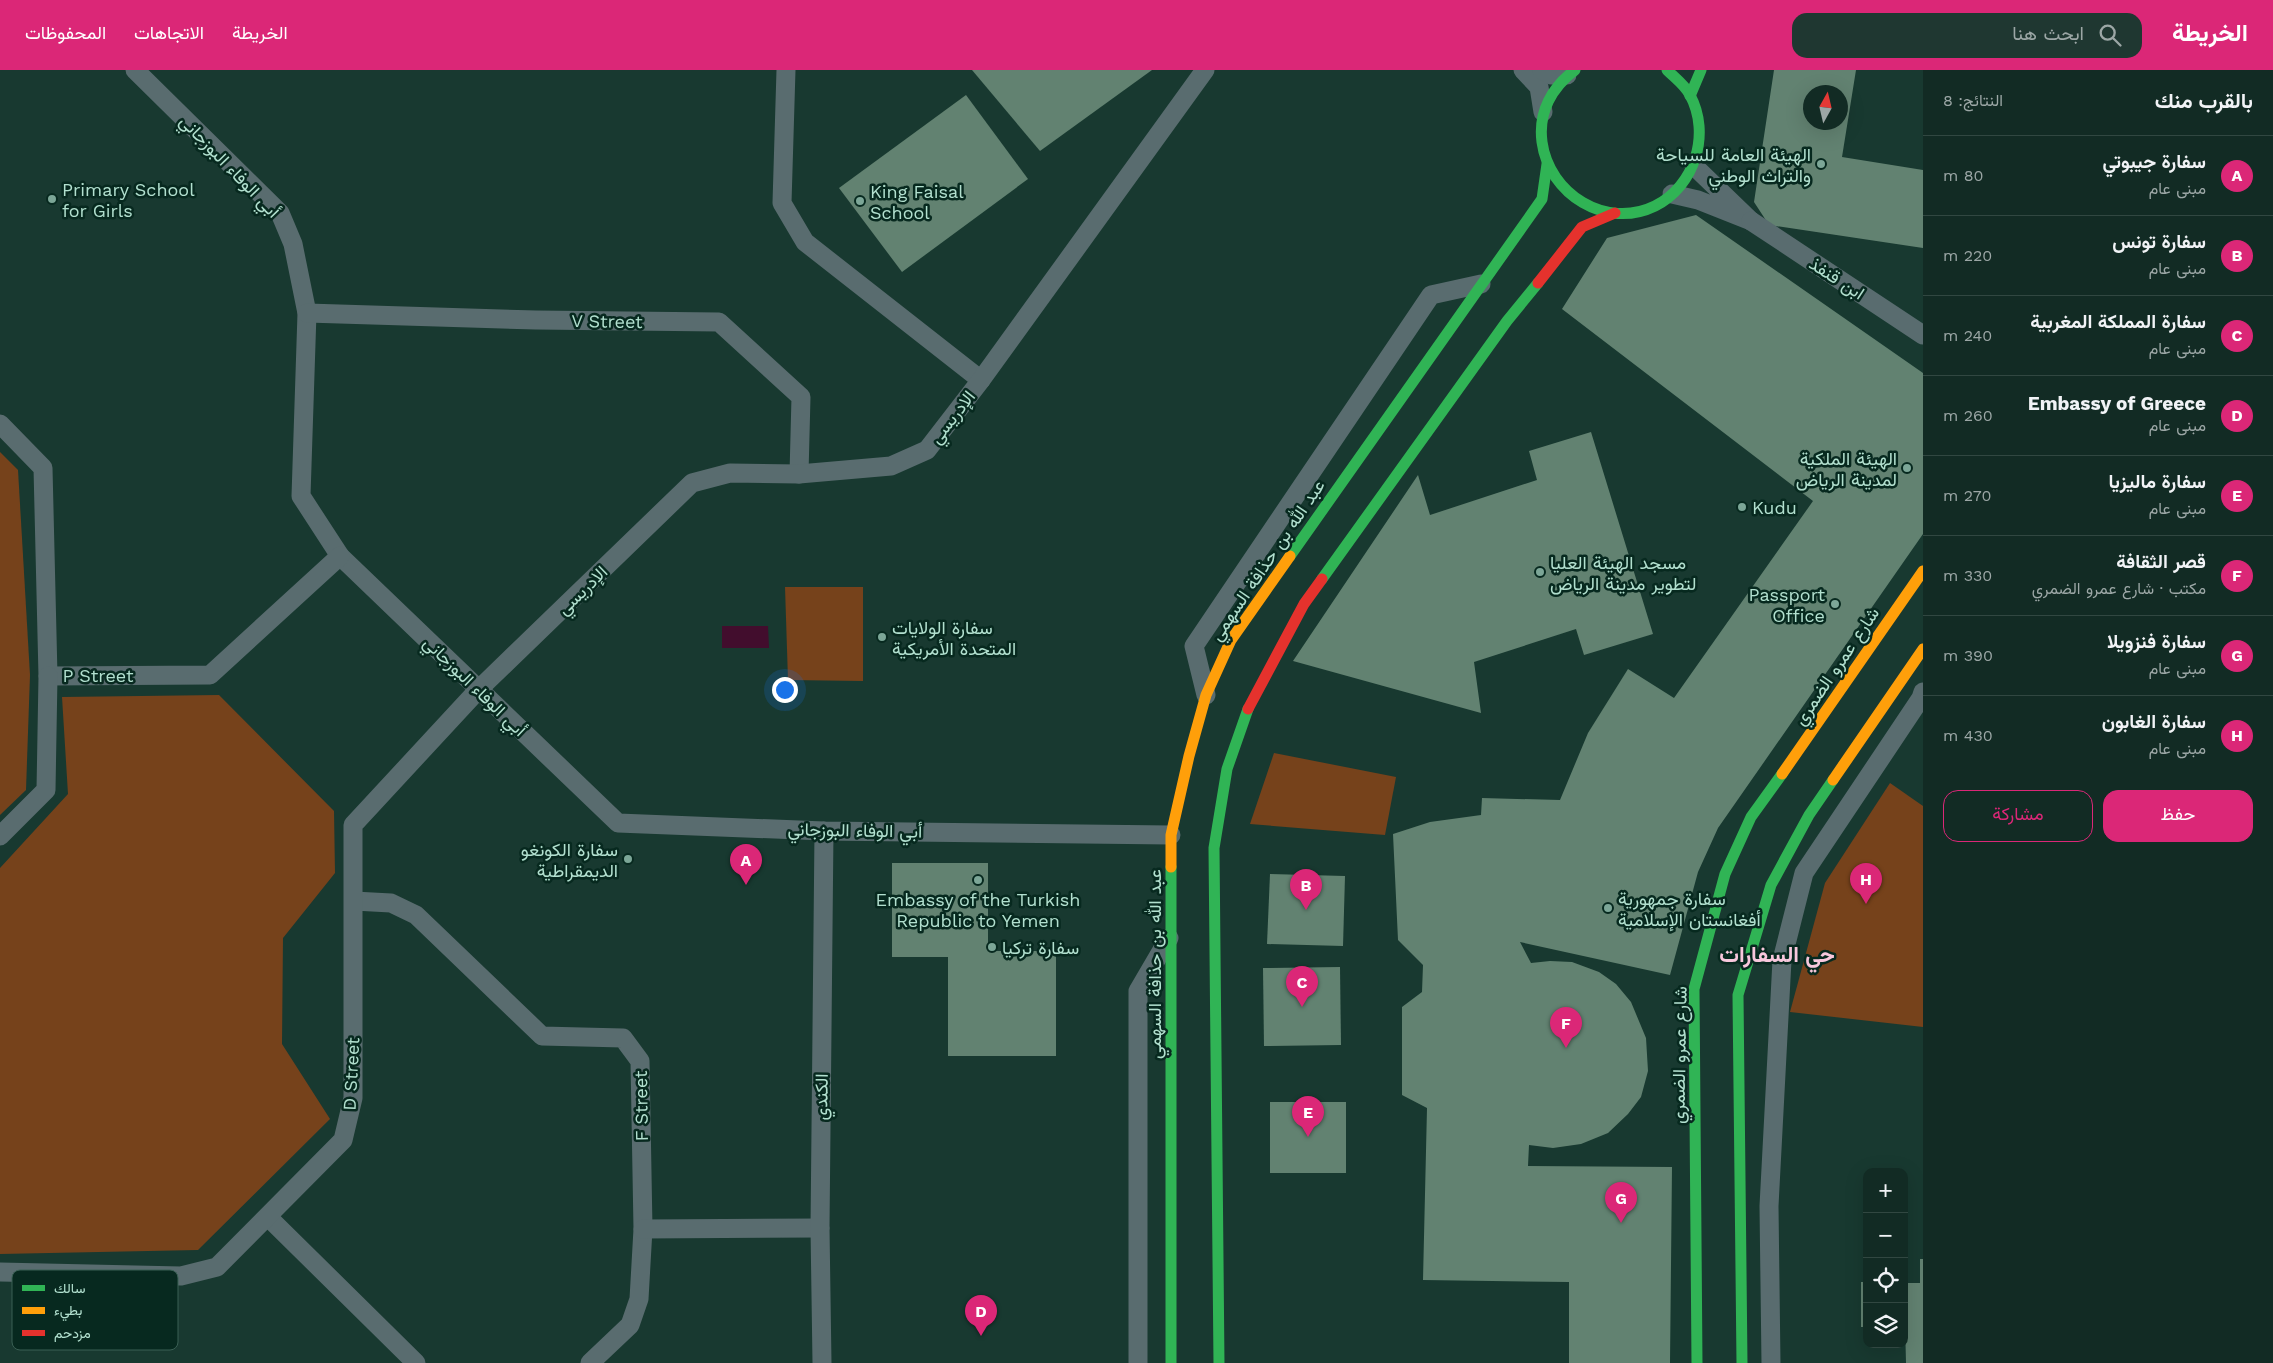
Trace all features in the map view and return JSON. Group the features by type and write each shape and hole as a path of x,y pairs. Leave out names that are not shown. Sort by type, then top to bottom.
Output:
{"street":[{"name":"أبي الوفاء البوزجاني","path":"134,70 280,213 293,244 307,313 301,496 340,556 618,823 824,830 1171,835"},
{"path":"786,70 782,204 805,242 981,380"},
{"name":"الإدريسي","path":"478,690 692,483 730,473 799,474 891,466 927,450 981,380 1204,70"},
{"path":"1523,70 1539,87 1543,114 1541,139 1546,164 1558,183 1574,198 1593,209 1615,213 1635,212 1655,206 1672,194 1694,166 1700,142 1698,118 1690,96 1679,81 1667,70"},
{"path":"1542,70 1552,75 1571,73"},
{"path":"1690,96 1701,70"},
{"path":"1543,114 1552,93 1571,73"},
{"name":"عبد الله بن حذافة السهمي","path":"1171,1363 1171,835 1189,756 1206,695 1231,640 1542,199 1546,164"},
{"path":"1694,166 1751,221"},
{"path":"1672,194 1698,200 1751,221"},
{"path":"1219,1363 1214,848 1227,769 1244,718 1304,604 1507,320 1582,227 1615,213"},
{"name":"ابن قنفذ","path":"1751,221 1923,335"},
{"path":"1206,695 1194,646 1431,295 1481,284"},
{"name":"V Street","path":"307,313 536,320 719,322 801,397 799,474"},
{"name":"P Street","path":"0,424 43,468 48,676 210,675 340,556"},
{"name":"شارع عمرو الضمري","path":"1697,1363 1694,989 1726,874 1750,818 1804,745 1923,571"},
{"path":"1742,1363 1738,995 1771,885 1809,815 1923,649"},
{"path":"0,836 46,790 48,676"},
{"name":"D Street","path":"178,1276 217,1267 344,1140 353,1098 353,825 478,690"},
{"path":"1771,1363 1770,1206 1782,960 1804,873 1921,698 1923,692"},
{"name":"الكندي","path":"822,1363 820,1228 824,830"},
{"name":"F Street","path":"354,900 391,903 416,915 542,1036 622,1038 640,1061 643,1230 638,1299 630,1325 590,1363"},
{"path":"1138,1363 1138,991 1171,934"},
{"path":"268,1217 416,1363"},
{"path":"643,1230 820,1228"}],"shaded area":[{"path":"0,452 18,470 30,675 26,790 0,815"},
{"path":"785,587 863,587 863,681 788,680"},
{"path":"722,626 768,626 769,648 722,648"},
{"path":"219,695 334,811 335,873 283,938 282,1044 330,1119 198,1250 0,1254 0,868 68,794 62,697"},
{"path":"1274,753 1396,777 1385,835 1250,824"},
{"path":"1890,783 1923,806 1923,1027 1790,1012 1825,883"}],"building":[{"path":"972,70 1152,70 1040,151"},
{"name":"الهيئة العامة للسياحة والتراث الوطني","path":"1774,70 1856,70 1848,120 1848,85 1803,85 1803,130 1846,130 1842,157 1923,170 1923,248 1769,225 1754,202"},
{"path":"966,95 1028,179 902,272 839,188"},
{"path":"1696,215 1923,373 1923,534 1718,828 1698,872 1670,975 1520,942 1531,963 1550,961 1572,962 1599,972 1616,984 1631,1002 1646,1038 1648,1071 1641,1097 1628,1114 1608,1133 1581,1144 1553,1148 1529,1145 1528,1166 1672,1167 1670,1363 1569,1363 1569,1282 1423,1280 1427,1108 1402,1095 1402,1007 1422,992 1423,965 1398,940 1393,834 1430,822 1481,815 1482,798 1560,800 1588,733 1628,669 1674,698 1813,501 1562,309 1607,238"},
{"path":"1591,432 1653,634 1584,655 1576,629 1474,662 1481,713 1293,661 1418,475 1430,515 1537,480 1529,451"},
{"path":"892,863 988,863 988,951 1056,951 1056,1056 948,1056 948,957 892,957"},
{"path":"1270,874 1345,876 1343,946 1267,944"},
{"path":"1340,967 1341,1045 1264,1046 1263,968"},
{"path":"1270,1102 1346,1102 1346,1173 1270,1173"},
{"path":"1920,1259 1923,1259 1923,1363 1906,1363 1906,1348 1908,1348 1908,1283 1920,1283"},
{"path":"1861,1282 1863,1282 1863,1327 1861,1327"}],"traffic: fast":[{"path":"1575,70 1553,92 1542,120 1542,142 1547,161 1556,177 1568,191 1583,202 1600,210 1618,213 1636,212 1655,206 1669,197 1680,186 1695,158 1699,142 1696,110 1688,91 1667,70"},
{"path":"1690,96 1701,70"},
{"path":"1290,556 1542,199 1547,164"},
{"path":"1322,579 1507,321 1538,283"},
{"path":"1219,1363 1214,848 1227,769 1248,709"},
{"path":"1697,1363 1694,989 1725,874 1751,817 1782,774"},
{"path":"1742,1363 1738,995 1771,885 1809,815 1833,780"},
{"path":"1171,867 1171,1363"}],"traffic: slow":[{"path":"1171,867 1171,835 1189,756 1206,695 1231,640 1290,556"},
{"path":"1782,774 1923,571"},
{"path":"1833,780 1923,649"}],"traffic: jam":[{"path":"1538,283 1582,227 1615,213"},
{"path":"1248,709 1304,604 1322,579"}],"place":[{"name":"الهيئة العامة للسياحة والتراث الوطني","path":"1821,164"},
{"name":"Primary School for Girls","path":"52,199"},
{"name":"King Faisal School","path":"860,201"},
{"name":"الهيئة الملكية لمدينة الرياض","path":"1907,468"},
{"name":"Kudu","path":"1742,507"},
{"name":"مسجد الهيئة العليا لتطوير مدينة الرياض","path":"1540,572"},
{"name":"Passport Office","path":"1835,604"},
{"name":"سفارة الولايات المتحدة الأمريكية","path":"882,637"},
{"name":"سفارة الكونغو الديمقراطية","path":"628,859"},
{"name":"Embassy of the Turkish Republic to Yemen","path":"978,880"},
{"name":"سفارة جيبوتي","path":"746,885"},
{"name":"سفارة الغابون","path":"1866,904"},
{"name":"سفارة جمهورية أفغانستان الإسلامية","path":"1608,908"},
{"name":"سفارة تونس","path":"1306,910"},
{"name":"سفارة تركيا","path":"992,947"},
{"name":"سفارة المملكة المغربية","path":"1302,1007"},
{"name":"قصر الثقافة","path":"1566,1048"},
{"name":"سفارة ماليزيا","path":"1308,1137"},
{"name":"سفارة فنزويلا","path":"1621,1223"},
{"name":"Embassy of Greece","path":"981,1336"}],"district":[{"name":"حي السفارات","path":"1777,954"}]}
